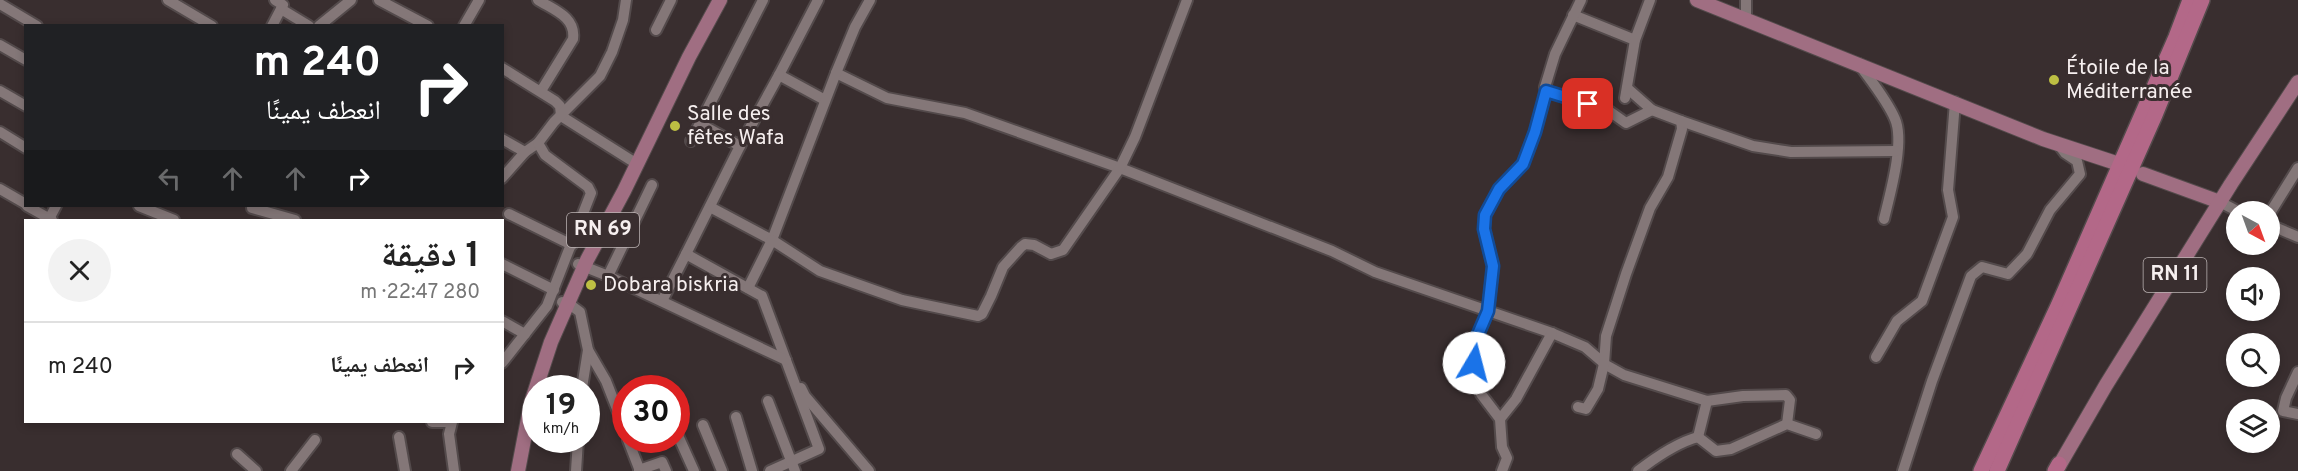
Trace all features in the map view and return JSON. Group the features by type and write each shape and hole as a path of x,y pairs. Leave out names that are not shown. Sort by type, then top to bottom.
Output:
{"highway":[{"path":"1981,471 2058,306 2190,0"},
{"path":"1997,471 2159,104 2202,0"}],"main road":[{"name":"RN 69","path":"634,162 713,0"},
{"name":"RN 69","path":"511,471 524,401 559,304 720,0"},
{"path":"1697,0 2059,144 2119,164"},
{"name":"RN 11","path":"2057,469 2106,385 2231,184 2297,86"},
{"path":"2143,174 2220,202"},
{"path":"2199,195 2219,193 2231,184"},
{"path":"2199,195 2210,209 2208,222"},
{"name":"RN 69","path":"518,471 531,403 551,342 559,304"}],"street":[{"path":"168,0 209,24"},
{"path":"321,24 351,0"},
{"path":"379,0 424,24"},
{"path":"465,24 479,0"},
{"path":"538,0 567,18 574,31 573,39 541,91"},
{"path":"504,176 600,76 612,52 623,20 626,0"},
{"path":"656,30 671,0"},
{"path":"691,141 763,0"},
{"path":"662,302 740,146 818,0"},
{"path":"748,288 772,240 836,73 855,27 870,0"},
{"path":"710,207 772,240 820,271 902,300 978,316 991,296 1003,267 1021,247 1025,244 1034,245 1051,254 1063,250 1120,168 1134,138 1187,0"},
{"path":"1502,471 1507,458 1502,447 1500,418 1481,394 1474,363 1476,339 1488,311 1493,266 1484,229 1485,215 1499,189 1523,164 1535,132 1555,54 1581,0"},
{"path":"1650,0 1635,40 1626,93 1652,110 1753,146 1791,152 1896,151"},
{"path":"1746,0 1746,20"},
{"path":"0,4 34,24"},
{"path":"273,24 278,4 306,24"},
{"path":"1573,15 1635,40"},
{"path":"0,45 24,59"},
{"path":"1859,64 1895,117 1898,129 1896,151 1898,158 1884,219"},
{"path":"504,69 555,101 560,106 561,116"},
{"path":"836,73 887,98 965,113 1120,168 1332,251 1375,272 1552,333 1585,347 1604,364 1624,375 1707,401 1743,396 1786,395 1790,400 1787,424"},
{"path":"779,75 825,100"},
{"path":"1546,91 1609,111 1626,123 1652,110"},
{"path":"0,92 24,105"},
{"path":"555,101 564,103 584,94"},
{"path":"1876,357 1897,321 1923,302 1953,217 1948,190 1955,102"},
{"path":"561,116 634,162"},
{"path":"1578,407 1586,409 1598,389 1604,364 1606,336 1650,208 1668,177 1682,129 1681,121"},
{"path":"700,124 740,146"},
{"path":"0,132 24,147"},
{"path":"504,140 525,152"},
{"path":"504,360 525,334 559,304 572,245 591,193 588,188 545,155 538,143"},
{"path":"1903,471 1932,381 1971,276 1982,267 2008,274 2028,254 2050,210 2080,174 2077,161 2065,153 2059,144"},
{"path":"2277,201 2298,168"},
{"path":"608,276 652,185"},
{"path":"0,189 24,204"},
{"path":"2220,202 2226,205"},
{"path":"29,207 49,219"},
{"path":"142,207 172,219"},
{"path":"252,207 292,219"},
{"path":"509,214 572,245"},
{"path":"2280,229 2294,235 2298,225"},
{"path":"686,255 762,296 819,449 793,466 770,471"},
{"path":"504,265 559,304 580,312 588,350 612,397"},
{"path":"581,265 662,302 787,365 805,396 869,471"},
{"path":"504,322 525,334"},
{"path":"1500,418 1516,399 1552,333"},
{"path":"584,375 588,350"},
{"path":"2298,372 2286,398 2283,411 2298,414"},
{"path":"768,401 793,466"},
{"path":"1698,437 1707,401"},
{"path":"736,417 752,471"},
{"path":"452,423 449,434 454,471"},
{"path":"1698,437 1716,452 1731,449 1787,424 1816,434"},
{"path":"703,425 722,471"},
{"path":"399,437 405,471"},
{"path":"1638,471 1686,440 1698,437"},
{"path":"291,471 315,440"},
{"path":"576,471 577,453"},
{"path":"633,453 639,471 662,462 666,471"},
{"path":"686,453 694,471"},
{"path":"237,454 256,471"}],"place":[{"name":"Étoile de la Méditerranée","path":"2054,80"},
{"name":"Salle des fêtes Wafa","path":"675,126"},
{"name":"Dobara biskria","path":"591,285"}],"route":[{"path":"1474,363 1476,339 1488,311 1493,266 1484,229 1485,215 1490,202 1523,164 1535,132 1546,91 1588,104"}]}
